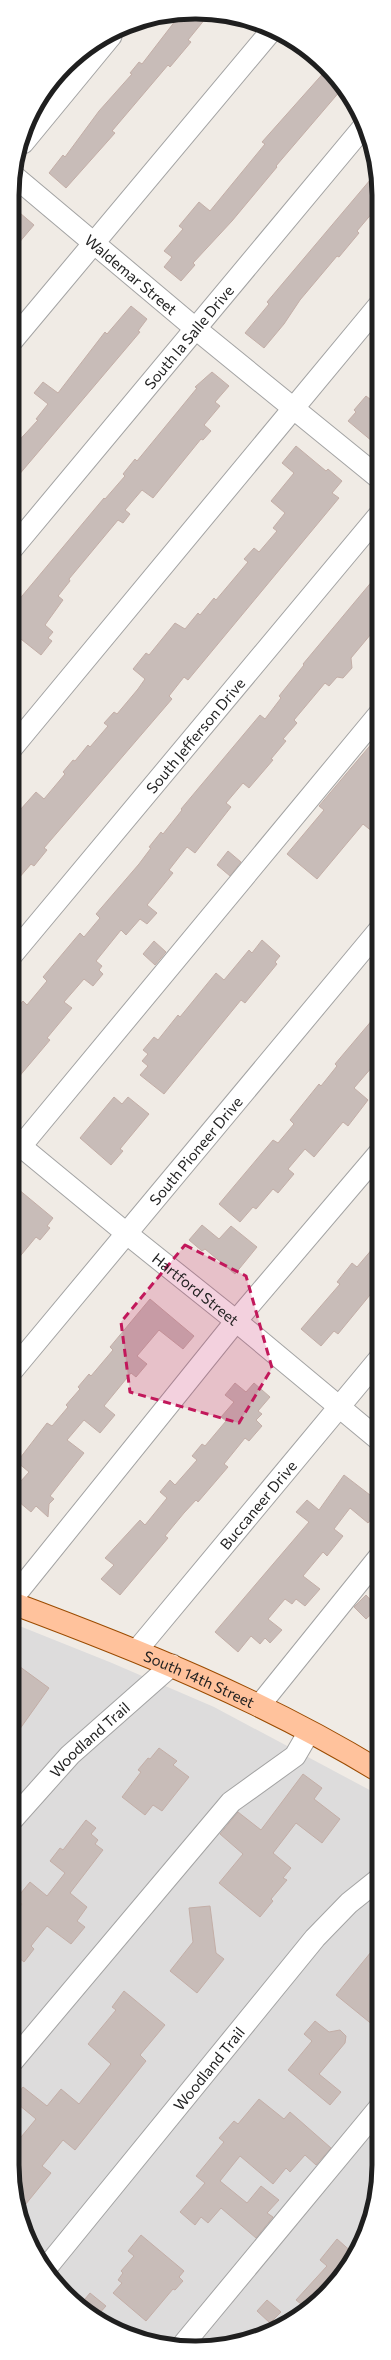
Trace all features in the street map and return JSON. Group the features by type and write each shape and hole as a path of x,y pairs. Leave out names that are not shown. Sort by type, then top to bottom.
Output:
{"main road":[{"name":"South 14th Street","path":"19,1606 137,1650 172,1665 259,1706 372,1767"}],"street":[{"path":"19,333 268,34"},
{"path":"29,135 104,45"},
{"name":"South la Salle Drive","path":"19,541 360,131"},
{"name":"Waldemar Street","path":"20,181 196,329 372,472"},
{"path":"19,740 372,313"},
{"name":"South Jefferson Drive","path":"19,948 372,523"},
{"path":"19,1140 372,722"},
{"name":"South Pioneer Drive","path":"19,1362 372,938"},
{"name":"Hartford Street","path":"19,1144 372,1434"},
{"path":"19,1590 236,1321 372,1161"},
{"name":"Buccaneer Drive","path":"137,1650 372,1368"},
{"path":"259,1706 372,1566"},
{"name":"Woodland Trail","path":"19,1812 70,1755 172,1665"},
{"path":"19,2054 231,1802 295,1756 309,1732"},
{"name":"Woodland Trail","path":"50,2264 315,1938 349,1903 372,1885"},
{"path":"186,2341 372,2116"}],"highlighted area":[{"path":"185,1245 246,1276 272,1368 239,1423 130,1392 121,1322"}],"shaded area":[{"path":"19,1626 112,1663 214,1707 372,1791 372,2176 369,2199 363,2221 354,2243 336,2272 303,2305 274,2323 252,2332 230,2338 207,2341 184,2341 161,2338 128,2328 88,2305 63,2281 49,2263 32,2232 22,2199 19,2176"}],"building":[{"path":"205,19 188,40 191,42 170,67 168,65 112,131 115,133 66,188 49,173 63,155 65,157 99,111 132,74 130,73 139,62 142,64 176,20"},
{"path":"323,74 336,88 339,92 276,166 277,167 232,221 193,263 195,265 181,281 164,267 172,257 164,251 183,229 179,226 199,202 210,211 265,144 262,142"},
{"path":"371,179 372,213 357,231 359,233 339,257 337,256 300,300 284,324 264,348 245,333 269,304 267,302"},
{"path":"20,213 34,225 19,243"},
{"path":"131,306 147,319 138,331 140,332 19,475 19,440 38,420 36,419 48,404 34,393 43,382 58,393 105,332 107,334"},
{"path":"212,372 229,386 215,402 220,406 204,425 211,431 203,440 201,439 153,498 142,490 125,510 130,514 123,523 118,520 69,579 70,581 58,596 63,600 45,625 53,632 48,638 52,641 41,655 19,638 19,600 104,498 105,499 125,476 123,474 135,459 137,461 197,388 195,387"},
{"path":"366,396 372,401 372,441 348,421 356,412 354,410"},
{"path":"296,446 326,471 328,469 342,481 332,493 339,498 188,680 184,677 169,696 172,699 44,848 47,850 34,866 31,864 19,878 19,811 36,792 44,799 65,774 63,772 73,760 75,761 88,745 90,747 108,726 104,723 114,712 117,714 138,689 145,679 133,669 146,653 149,655 175,623 185,629 198,613 200,615 214,598 216,600 248,562 244,559 254,548 259,552 277,531 273,528 285,513 271,501 294,473 282,463"},
{"path":"372,581 372,635 371,634 351,658 352,668 343,678 337,677 329,686 325,683 294,720 297,723 283,739 286,741 271,759 273,760 249,788 243,783 226,803 231,807 195,853 187,847 169,870 173,873 147,905 157,913 147,924 140,919 126,935 121,930 96,961 102,966 99,970 103,974 93,986 84,979 64,1002 72,1008 47,1038 50,1040 19,1077 19,1006 23,1001 27,1005 47,981 43,977 80,933 84,937 100,918 96,914 139,864 151,848 149,847 161,832 163,834 182,810 181,809 260,715 265,719 281,698 279,696 304,665 303,664"},
{"path":"372,743 372,831 363,824 317,879 287,854 324,810 319,806"},
{"path":"228,851 241,862 230,876 217,865"},
{"path":"262,940 280,956 275,962 277,964 245,1003 241,1000 164,1094 140,1075 148,1066 142,1061 148,1054 143,1050 154,1037 158,1040 178,1015 180,1017 216,973 224,980 249,950 252,953"},
{"path":"154,941 166,952 155,965 143,954"},
{"path":"372,1020 372,1067 354,1088 368,1100 348,1126 343,1122 314,1157 305,1149 288,1169 294,1174 278,1193 273,1189 256,1209 253,1207 240,1222 219,1204 273,1140 278,1143 294,1124 290,1120 319,1084 321,1086 337,1066 335,1064"},
{"path":"114,1097 122,1104 128,1097 149,1114 120,1149 123,1151 111,1165 80,1138"},
{"path":"19,1190 53,1218 47,1226 50,1228 40,1240 36,1237 19,1258"},
{"path":"202,1225 219,1239 231,1226 257,1247 235,1274 205,1249 202,1251 189,1240"},
{"path":"372,1249 372,1293 338,1334 334,1331 321,1346 301,1329 340,1284 337,1282 352,1263 357,1267"},
{"path":"150,1299 194,1336 183,1349 159,1330 137,1356 147,1364 136,1377 131,1373 104,1406 115,1415 100,1433 84,1420 67,1440 84,1453 50,1496 54,1499 49,1504 48,1517 36,1506 31,1512 19,1502 19,1483 29,1472 19,1464 19,1459 47,1423 52,1426 68,1407 66,1405 80,1389 78,1387 89,1374 91,1376 113,1350 110,1347"},
{"path":"235,1383 246,1392 254,1383 270,1397 258,1411 262,1414 256,1420 262,1426 249,1441 245,1438 224,1464 228,1467 198,1502 196,1500 184,1513 165,1536 168,1538 120,1595 101,1579 114,1565 105,1558 140,1520 145,1525 167,1498 160,1492 170,1480 175,1485 197,1460 192,1456 202,1444 205,1446 226,1421 221,1417 234,1402 225,1395"},
{"path":"344,1475 370,1495 372,1493 372,1518 368,1523 350,1508 334,1529 343,1536 327,1556 323,1552 303,1576 320,1589 305,1606 296,1599 292,1604 285,1599 268,1619 282,1630 270,1643 265,1638 260,1644 251,1636 238,1652 215,1632 309,1522 296,1512 307,1500 319,1510"},
{"path":"366,1595 372,1602 372,1614 366,1619 354,1607"},
{"path":"19,1666 49,1688 19,1730"},
{"path":"159,1748 177,1761 173,1765 189,1777 162,1811 153,1805 145,1815 122,1797 141,1772 138,1770"},
{"path":"303,1774 322,1788 314,1799 340,1819 322,1843 296,1823 273,1853 291,1868 283,1878 287,1880 271,1899 273,1901 260,1917 219,1883 243,1854 220,1834 238,1812 261,1830"},
{"path":"86,1820 96,1828 91,1834 98,1840 95,1844 103,1850 70,1893 87,1907 77,1921 85,1927 71,1944 47,1926 31,1946 34,1949 24,1962 19,1958 19,1908 22,1904 19,1902 19,1895 30,1882 47,1896 65,1873 50,1861 60,1848 63,1850"},
{"path":"210,1906 216,1953 224,1959 197,1993 170,1971 193,1942 189,1908"},
{"path":"371,1952 372,1953 372,2024 336,1995"},
{"path":"124,1991 165,2025 140,2055 146,2061 75,2150 63,2140 42,2166 51,2173 24,2206 19,2176 19,2140 36,2119 19,2105 19,2092 23,2087 47,2106 61,2089 79,2104 111,2064 88,2044 116,2010 112,2007"},
{"path":"315,2021 329,2032 340,2030 346,2036 345,2043 319,2074 341,2092 330,2105 288,2070 312,2041 304,2034"},
{"path":"259,2099 284,2119 290,2112 331,2148 316,2165 305,2155 290,2172 286,2168 273,2184 240,2156 220,2181 247,2203 261,2186 279,2200 267,2213 273,2217 256,2238 221,2208 208,2223 201,2217 195,2225 180,2212 205,2183 196,2176 224,2142 219,2138 234,2121 238,2124"},
{"path":"141,2235 184,2271 179,2277 183,2281 175,2290 173,2289 146,2321 113,2293 122,2283 118,2280 123,2273 121,2271 134,2256 128,2251"},
{"path":"337,2239 350,2250 336,2272 303,2305 296,2300 327,2266 320,2260"},
{"path":"90,2293 106,2306 100,2313 83,2301"},
{"path":"267,2300 281,2312 270,2323 257,2311"}]}
